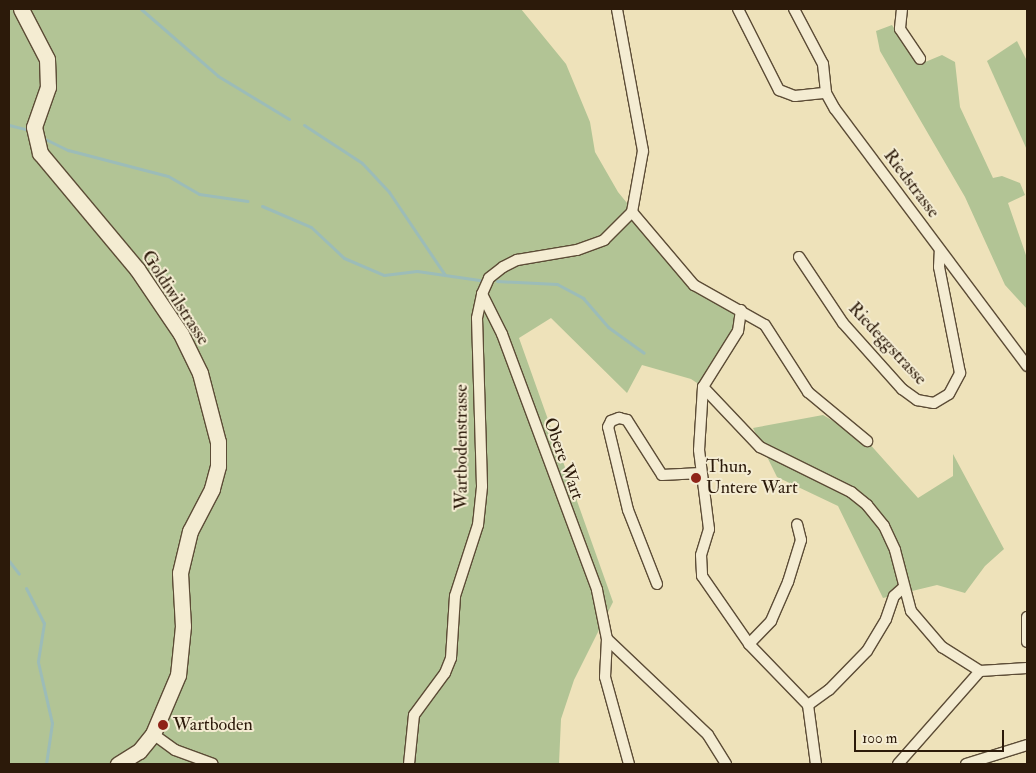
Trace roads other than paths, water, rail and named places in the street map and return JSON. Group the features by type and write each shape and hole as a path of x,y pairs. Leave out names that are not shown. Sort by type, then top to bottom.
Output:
{"street":[{"name":"Goldiwilstrasse","path":"21,9 47,59 48,86 34,127 40,153 137,269 180,334 200,373 218,442 218,466 212,489 190,531 183,559 179,593 183,626 178,675 153,734 139,751 118,764"},
{"path":"618,9 643,151 632,212 694,284 717,301 741,310 765,325 808,392 867,441"},
{"path":"738,9 779,90 795,96 826,93 823,64 794,9"},
{"path":"902,9 900,29 920,59"},
{"name":"Riedstrasse","path":"826,93 1027,366"},
{"name":"Wartbodenstrasse","path":"410,764 412,726 418,705 445,673 451,658 455,596 478,525 482,486 478,318 482,294 489,278 503,267 517,260 577,250 604,240 632,212"},
{"name":"Riedeggstrasse","path":"799,257 843,323 902,389 916,400 934,403 949,394 960,373 939,266 940,250"},
{"name":"Obere Wart","path":"482,294 502,334 597,590 607,638 605,677 629,764"},
{"path":"741,310 732,342 711,369 703,387 699,426 701,473 709,529 701,555 702,576 749,644 808,705 816,764"},
{"path":"703,387 760,447 851,492 867,505 884,526 895,550 903,588 919,624 960,660 980,671 1027,668"},
{"path":"657,584 628,510 608,427 611,422 619,418 627,420 662,475 701,473"},
{"path":"749,644 771,621 785,590 801,540 797,524"},
{"path":"808,705 829,690 867,651 886,619 894,596 903,588"},
{"path":"1027,617 1027,642"},
{"path":"607,638 708,736 726,764"},
{"path":"898,764 980,671"},
{"path":"153,734 175,750 213,764"},
{"path":"966,764 1027,745"}],"waterway":[{"path":"141,9 218,76 289,119"},
{"path":"9,125 25,129"},
{"path":"304,125 362,163 389,192 445,275"},
{"path":"43,138 68,150 168,176 199,194 247,201"},
{"path":"262,206 311,227 344,258 384,275 417,271 479,280"},
{"path":"497,281 557,284 583,298 608,327 644,353"},
{"path":"9,561 19,574"},
{"path":"26,588 44,623 38,662 52,723 46,764"}],"place":[{"name":"Thun, Untere Wart","path":"696,478"},
{"name":"Wartboden","path":"163,725"}]}
